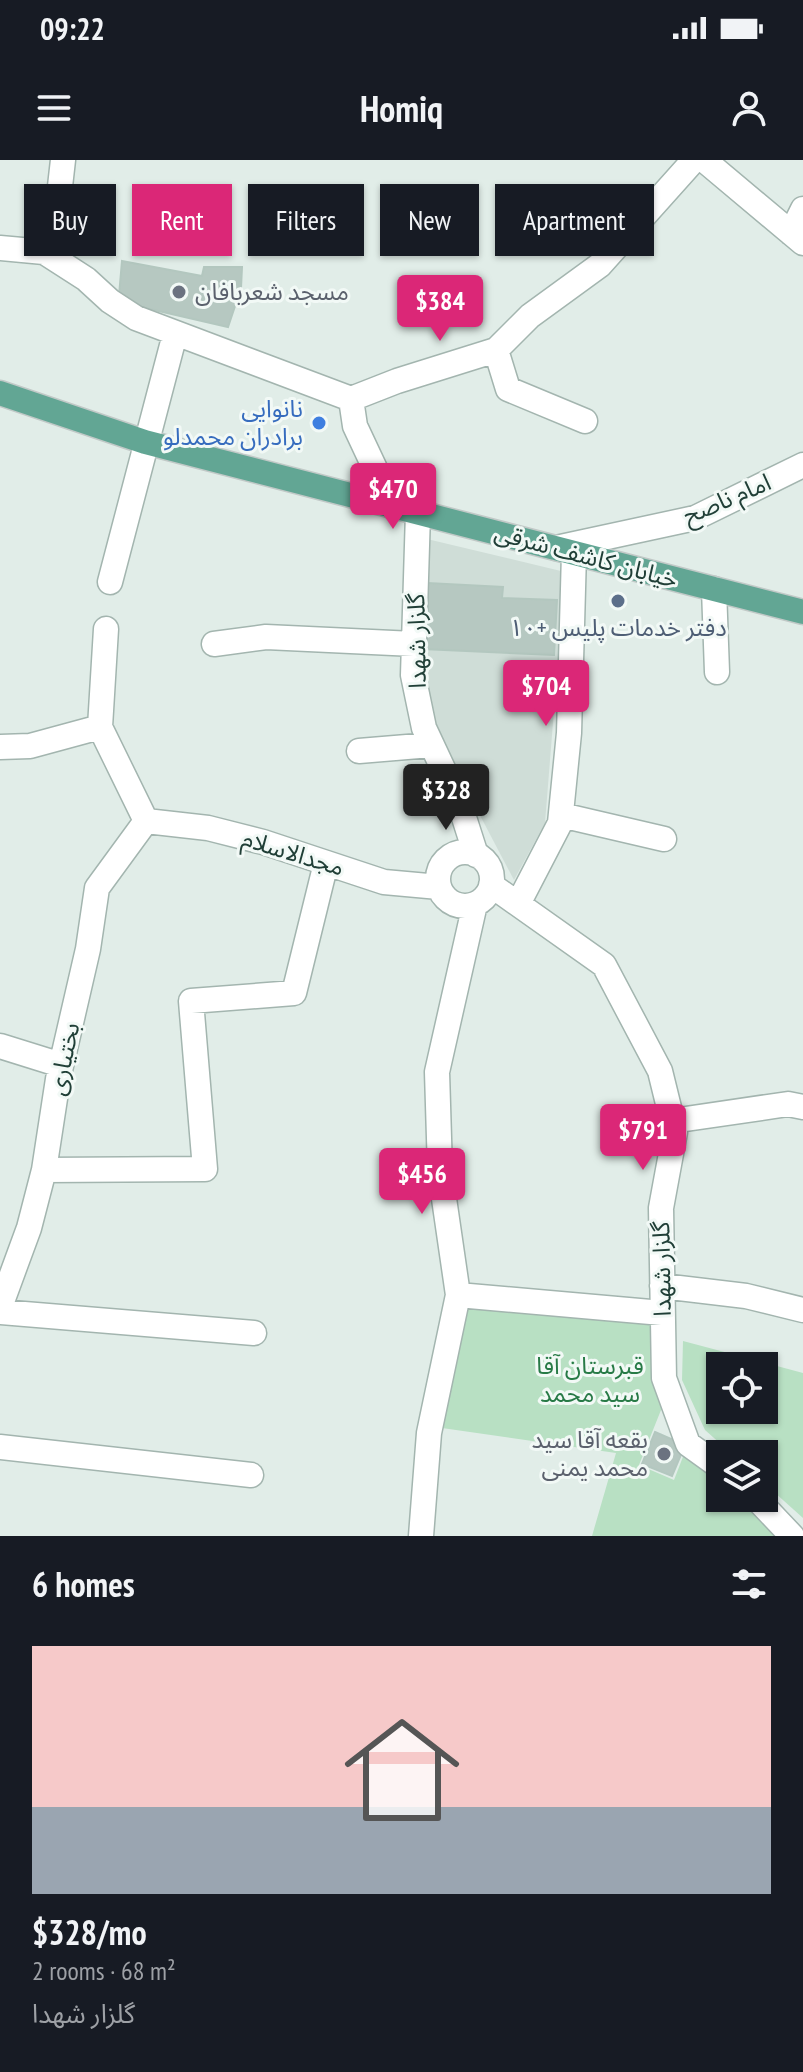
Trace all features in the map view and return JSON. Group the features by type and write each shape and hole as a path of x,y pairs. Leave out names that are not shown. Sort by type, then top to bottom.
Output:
{"main road":[{"name":"خیابان کاشف شرقی","path":"0,393 145,442 803,612"}],"street":[{"path":"60,184 63,160"},
{"path":"50,256 136,318 351,399 496,350 530,316 600,265 694,160"},
{"path":"704,160 797,238 803,209"},
{"path":"0,248 24,250"},
{"path":"110,582 175,334"},
{"path":"496,350 508,389 585,421"},
{"path":"351,399 355,426 393,507"},
{"name":"امام ناصح","path":"565,551 695,518 803,465"},
{"name":"گلزار شهدا","path":"418,513 413,675 424,728 460,805 476,855"},
{"path":"518,904 560,823 569,733 565,551"},
{"path":"714,589 717,672"},
{"path":"106,629 100,727 146,821"},
{"path":"214,644 266,637 414,644"},
{"path":"0,747 30,746 100,727"},
{"path":"359,751 431,745"},
{"path":"561,815 664,839"},
{"name":"مجدالاسلام","path":"146,821 208,828 263,842 384,882 439,887"},
{"name":"بختیاری","path":"0,1310 29,1228 44,1170 61,1065 88,949 97,888 146,821"},
{"path":"467,852 489,866 491,885 482,900 475,904 457,905 448,900 439,887 439,870 450,856 467,852"},
{"path":"44,1170 205,1169 191,1001 294,993 326,863"},
{"name":"گلزار شهدا","path":"491,885 604,965 660,1071 675,1132 661,1208 664,1378 688,1444 706,1457"},
{"path":"421,1536 429,1433 458,1295 440,1171 437,1072 475,904"},
{"path":"0,1046 61,1065"},
{"path":"672,1121 788,1104 803,1107"},
{"path":"662,1286 746,1296 803,1310"},
{"path":"458,1295 662,1313"},
{"path":"0,1310 254,1333"},
{"path":"0,1447 251,1475"},
{"path":"769,1512 792,1536"}],"shaded area":[{"path":"427,539 565,572 545,823 514,880 432,724 422,655"}],"green space":[{"name":"قبرستان آقا سید محمد","path":"466,1304 646,1311 656,1329 663,1405 639,1465 674,1480 686,1449 706,1468 706,1512 751,1512 776,1536 592,1536 616,1453 442,1428"},
{"path":"683,1341 724,1352 706,1352 706,1424 778,1424 778,1366 803,1373 803,1518 778,1496 778,1440 716,1440 705,1430 682,1380"}],"building":[{"name":"مسجد شعربافان","path":"122,261 202,276 204,267 242,267 241,288 228,327 137,306 119,296"},
{"path":"427,583 503,587 502,598 557,600 554,655 423,649"},
{"name":"بقعه آقا سید محمد یمنی","path":"655,1432 685,1445 672,1476 642,1464"}],"place":[{"name":"مسجد شعربافان","path":"179,292"},
{"name":"نانوایی برادران محمدلو","path":"319,423"},
{"name":"دفتر خدمات پلیس +۱۰","path":"618,601"},
{"name":"بقعه آقا سید محمد یمنی","path":"664,1454"}]}
